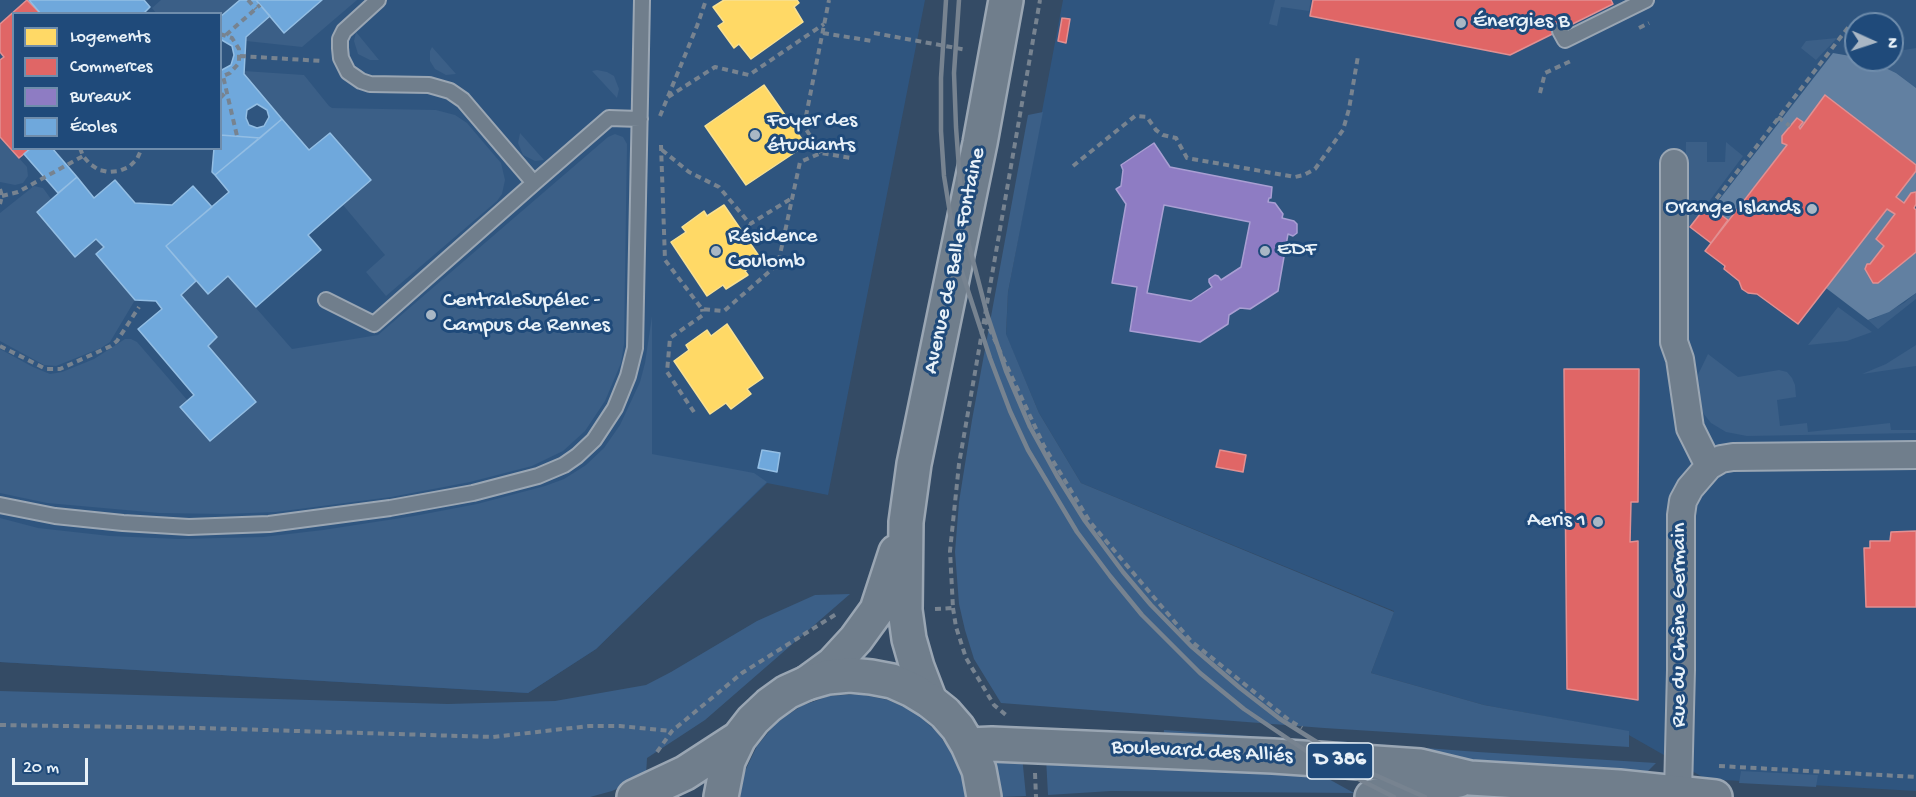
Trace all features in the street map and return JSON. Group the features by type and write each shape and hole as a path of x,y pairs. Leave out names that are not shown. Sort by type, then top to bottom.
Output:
{"main road":[{"name":"Avenue de Belle Fontaine","path":"930,701 912,649 891,610 914,464 980,143 1006,0"},
{"path":"807,683 833,664 856,639 891,610"},
{"path":"721,797 728,761 753,720 787,692 807,683 839,676 871,677 902,686 930,701 945,713 958,728 968,745 979,770 984,797"},
{"path":"634,797 685,773 740,738"},
{"name":"Boulevard des Alliés","path":"968,745 1013,744 1273,756 1420,766 1470,778 1678,792 1715,797"},
{"name":"Boulevard des Alliés","path":"1372,797 1470,778"}],"street":[{"path":"1674,163 1674,342 1680,359 1690,429 1709,466 1721,459 1733,457 1916,455"},
{"name":"Rue du Chêne Germain","path":"1678,792 1682,653 1681,515 1683,501 1690,488 1709,466"}],"lane":[{"path":"378,0 344,30 340,39 343,63 353,76 370,84 429,85 455,93 534,183"},
{"path":"0,505 55,516 123,524 189,527 269,524 348,515 465,495 538,476 564,465 582,451 604,426 624,388 633,358 636,337 642,0"},
{"path":"1560,31 1565,40 1646,0"},
{"path":"326,300 374,324 609,118 640,117"}],"path":[{"path":"248,0 256,9"},
{"path":"640,117 660,116 706,0"},
{"path":"821,153 804,126 829,0"},
{"path":"1010,717 994,705 969,665 961,645 952,608 950,551 959,464 1040,0"},
{"path":"237,136 222,76 235,68 240,56 236,43 223,34 260,5"},
{"path":"1639,28 1649,23"},
{"path":"668,97 715,67 748,75 824,24"},
{"path":"823,33 872,41"},
{"path":"874,33 996,55"},
{"path":"1710,207 1844,33"},
{"path":"240,56 343,63"},
{"path":"1073,166 1135,116 1147,117 1156,130 1163,135 1176,138 1187,158 1295,177 1304,175 1315,168 1342,130 1349,109 1358,56"},
{"path":"1540,93 1545,73 1576,58"},
{"path":"222,96 227,91"},
{"path":"1778,117 1790,126"},
{"path":"661,139 665,260 702,309 703,315 670,338 667,372 694,412"},
{"path":"81,150 90,164 99,170 109,172 119,171 129,166 137,159 142,150"},
{"path":"661,150 689,172 719,187 750,224 793,198"},
{"path":"702,309 724,310 778,264 800,162 821,153 851,158"},
{"path":"2,196 18,192 83,156"},
{"path":"0,189 2,196 0,204"},
{"path":"0,346 46,369 60,369 111,346 117,341 139,306"},
{"path":"984,318 1044,446 1090,522 1191,641 1289,720 1306,731"},
{"path":"0,724 494,737 590,726 620,726 672,731 742,673 835,614 848,610 952,608"},
{"path":"1035,780 1036,797"}],"shaded area":[{"name":"CentraleSupélec - Campus de Rennes","path":"0,0 925,0 828,495 767,483 596,649 528,693 0,662"},
{"path":"161,0 240,0 222,16 222,12 155,12 152,8"},
{"path":"322,0 357,0 302,47 246,41 246,37 270,16 284,33"},
{"path":"1063,0 1916,0 1916,791 1706,779 1620,730 1484,705 1371,673 1394,611 1081,483 1039,413 1006,335 1008,292"},
{"path":"1275,0 1311,0 1309,11 1281,7 1277,26 1269,24"},
{"path":"356,32 379,60 370,60 358,54 354,41"},
{"path":"1837,38 1816,60 1801,48 1806,41"},
{"path":"432,47 456,74 446,75 435,69 430,61"},
{"path":"1916,48 1916,88 1894,72 1904,72 1904,50"},
{"path":"1833,53 1844,55 1844,72 1894,72 1916,88 1916,165 1825,95 1800,129 1803,122 1797,118 1782,136 1782,143 1787,145 1728,220 1712,209"},
{"path":"597,70 614,76 619,89 617,98 592,71"},
{"path":"244,71 304,75 332,108 436,110 455,115 467,123 501,163 505,180 502,194 497,201 386,296 366,272 385,255 343,205 370,180 330,133 309,150 244,74"},
{"path":"1043,112 1008,292 1006,334 1039,413 1081,483 1394,612 1371,673 1484,705 1629,731 1629,747 1324,728 1001,703 974,659 965,630 959,604 955,552 959,502 972,420 1028,115"},
{"path":"520,133 544,160 535,161 523,155 518,143"},
{"path":"615,134 623,137 627,144 624,344 621,363 605,401 585,431 563,451 532,466 470,482 391,497 276,512 159,513 47,503 0,493 0,349 50,374 62,372 94,359 125,339 131,339 137,342 188,401 181,407 210,441 255,402 208,346 217,337 181,295 196,281 208,294 228,276 292,349 378,335 608,137"},
{"path":"0,137 27,167 28,176 23,183 15,185 0,182"},
{"path":"1686,142 1707,142 1707,162 1725,162 1726,142 1743,156 1684,235"},
{"path":"1916,171 1916,192 1911,193 1904,203 1896,197"},
{"path":"34,186 43,188 51,199 37,212 75,256 96,239 104,247 96,255 135,300 110,342 101,348 56,366 44,365 0,341 0,213"},
{"path":"1887,209 1895,214 1876,238 1884,246 1865,269 1873,282 1878,283 1916,252 1916,293 1889,312 1868,320 1826,288"},
{"path":"1916,293 1916,299 1878,329 1868,320 1904,303"},
{"path":"1838,307 1872,332 1847,341 1808,345"},
{"path":"652,316 652,454 754,473 767,482 596,649 528,693 0,662 0,518 38,528 110,536 179,539 263,537 414,516 477,504 545,486 564,479 586,465 604,448 620,425 640,382"},
{"path":"1916,345 1916,366 1862,374 1886,364"},
{"path":"1708,354 1738,377 1779,370 1787,372 1795,385 1796,397 1777,400 1780,426 1807,423 1808,432 1890,423 1891,430 1916,430 1916,433 1747,436 1726,432 1711,423 1703,413 1693,385"},
{"path":"850,594 705,720 647,758 646,776 612,791 590,797 0,797 0,691 448,704 555,701 646,685 757,621 815,595"},
{"path":"859,694 888,700 915,712 937,732 954,756 964,784 965,797 740,797 744,773 757,746 776,723 801,706 829,696"},
{"path":"1164,730 1263,737 1282,751 1163,741"},
{"path":"1335,741 1656,763 1648,771 1641,773 1364,756"},
{"path":"991,755 1022,756 1026,796 1000,797"},
{"path":"1046,758 1305,766 1354,793 1111,791 1048,795"},
{"path":"1741,771 1818,775 1816,787 1739,783"}],"building: Logements":[{"path":"724,0 797,0 799,3 794,7 803,22 751,59 739,44 734,48 718,26 724,22 713,7"},
{"name":"Foyer des étudiants","path":"764,85 806,145 746,185 705,126"},
{"name":"Résidence Coulomb","path":"724,205 761,259 745,271 748,275 726,289 723,285 707,296 671,242 686,232 682,227 704,211 707,216"},
{"path":"727,324 763,378 747,389 751,394 731,409 726,403 710,414 674,361 689,350 686,345 707,330 711,336"}],"building: Commerces":[{"path":"27,0 39,12 14,12"},
{"name":"Énergies B","path":"1313,0 1611,0 1613,4 1510,55 1310,16"},
{"path":"12,13 12,150 29,150 19,158 0,137 0,60 4,57 0,52 0,24"},
{"path":"1062,18 1070,19 1066,43 1058,41"},
{"name":"Orange Islands","path":"1825,95 1916,165 1916,171 1896,197 1904,203 1911,193 1916,192 1914,208 1916,210 1916,252 1878,283 1873,283 1865,269 1884,246 1876,239 1895,214 1887,209 1798,324 1757,294 1748,293 1742,289 1739,281 1724,269 1725,266 1705,251 1787,145 1782,143 1782,136 1797,118 1803,122 1800,129"},
{"path":"1707,205 1728,220 1711,243 1690,227"},
{"name":"Aeris 1","path":"1564,369 1639,369 1638,502 1631,502 1630,542 1638,541 1638,700 1567,689"},
{"path":"1220,450 1246,455 1243,472 1216,467"},
{"path":"1916,531 1916,607 1866,607 1864,548 1870,548 1870,541 1890,541 1891,532"}],"building: Bureaux":[{"name":"EDF","path":"1154,143 1170,167 1272,187 1271,198 1268,202 1275,203 1283,214 1282,218 1297,224 1297,233 1293,236 1288,234 1278,291 1250,309 1240,308 1229,315 1228,324 1200,342 1130,331 1137,287 1112,283 1126,204 1116,189 1121,186 1123,170 1121,165","holes":["1164,205 1250,222 1241,267 1221,280 1215,275 1209,279 1212,287 1191,301 1147,293"]}],"building: Écoles":[{"path":"29,0 144,0 150,7 145,12 39,12"},
{"path":"240,0 256,0 270,16 246,37 244,74 282,119 260,138 222,135 222,70 231,65 234,55 232,46 222,40 222,15","holes":["257,104 267,110 269,117 264,126 257,128 249,125 246,118 247,110"]},
{"path":"256,0 322,0 284,33"},
{"path":"282,119 309,150 330,133 371,180 308,235 321,250 256,307 228,276 208,294 166,246 229,192 215,175"},
{"path":"222,135 260,138 215,175 212,172 214,150 222,150"},
{"path":"29,150 54,150 77,177 58,193 24,154"},
{"path":"77,177 94,198 115,180 135,203 172,205 193,186 212,207 166,246 196,281 181,295 217,337 208,346 256,402 210,441 180,407 194,395 138,329 162,309 156,301 135,300 96,254 104,247 96,239 75,257 37,212"},
{"path":"762,450 780,453 777,472 758,468"}],"railway":[{"path":"946,0 941,78 941,131 944,176 953,232 960,266 990,358 1028,450 1077,532 1110,576 1142,615 1200,673 1244,709 1315,757 1394,797"},
{"path":"959,0 954,73 956,127 961,196 969,245 987,314 1006,371 1030,427 1057,476 1085,521 1123,572 1191,646 1280,719 1355,766 1425,797"}],"place":[{"name":"Énergies B","path":"1461,23"},
{"name":"Foyer des étudiants","path":"755,135"},
{"name":"Orange Islands","path":"1812,209"},
{"name":"Résidence Coulomb","path":"716,251"},
{"name":"EDF","path":"1265,251"},
{"name":"CentraleSupélec - Campus de Rennes","path":"431,315"},
{"name":"Aeris 1","path":"1598,522"}]}
